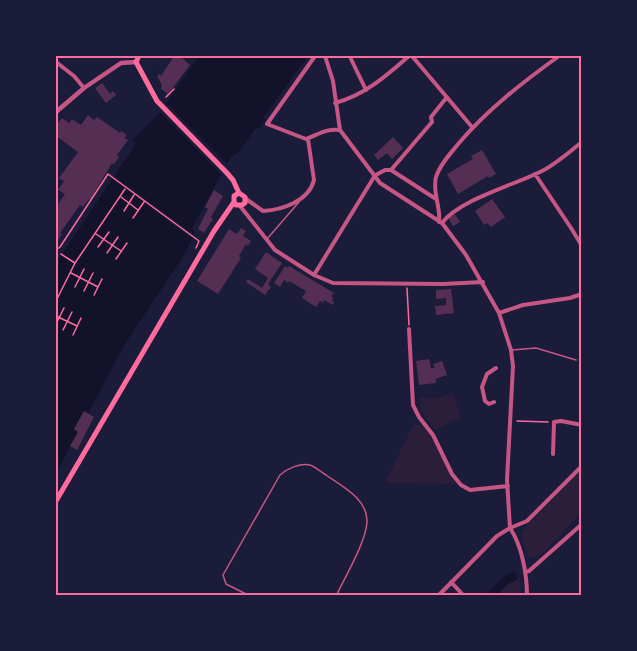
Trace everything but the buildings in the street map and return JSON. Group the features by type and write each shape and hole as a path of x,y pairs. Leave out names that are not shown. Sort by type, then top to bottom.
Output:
{"main road":[{"path":"139,56 136,62 157,101 227,172 234,180 239,193 243,194 246,199 240,206 234,202"},
{"path":"56,501 214,231 234,202 234,196 239,193"}],"street":[{"path":"315,56 267,124 282,132 308,139 317,133 340,130"},
{"path":"325,56 333,81 340,130 380,183 441,223 466,255 499,313 511,350 513,368 509,400 510,528 516,537 527,596"},
{"path":"335,103 382,81 411,56 472,127"},
{"path":"441,223 435,184 439,170 450,154 472,127 523,83 559,56"},
{"path":"351,59 366,90"},
{"path":"56,62 74,76 84,88"},
{"path":"56,112 84,88 122,63 136,62"},
{"path":"391,170 432,122 431,117 435,110 447,97"},
{"path":"246,199 263,211 300,201 314,180 308,139"},
{"path":"441,223 447,216 461,208 544,170 582,142"},
{"path":"314,275 374,177 385,170 391,170 436,199"},
{"path":"535,174 582,246"},
{"path":"240,206 275,250 314,275 340,285 483,282"},
{"path":"499,313 523,305 582,294"},
{"path":"409,329 413,405 433,435 454,478 461,485 473,490 508,486"},
{"path":"506,367 513,368"},
{"path":"494,402 489,404 485,401 482,387 487,374 496,368"},
{"path":"553,454 554,422 582,425"},
{"path":"438,596 497,536 526,522 582,466"},
{"path":"524,571 529,571 582,524"},
{"path":"451,582 464,596"}],"lane":[{"path":"267,240 300,201"},
{"path":"511,350 536,348 576,360"},
{"path":"250,596 226,584 224,575 280,475 290,468 305,465 314,466 351,493 363,507 367,517 364,535 336,596"}],"path":[{"path":"166,97 174,89"},
{"path":"56,250 108,174 199,241 196,247"},
{"path":"56,301 75,263 125,189"},
{"path":"123,211 134,195"},
{"path":"120,197 138,210"},
{"path":"133,218 144,202"},
{"path":"98,247 109,232"},
{"path":"95,233 121,251"},
{"path":"107,253 118,237"},
{"path":"116,259 127,243"},
{"path":"61,254 75,263"},
{"path":"75,287 84,269"},
{"path":"70,273 98,287"},
{"path":"84,291 93,273"},
{"path":"94,296 102,279"},
{"path":"407,284 409,329"},
{"path":"56,324 63,308"},
{"path":"63,330 72,312"},
{"path":"56,316 77,326"},
{"path":"73,335 81,318"},
{"path":"510,421 548,422"}],"shaded area":[{"path":"199,56 308,56 263,118 266,120 258,129 256,128 237,154 231,157 192,228 195,231 186,252 126,342 56,473 56,263 136,144 133,140 160,112"},
{"path":"453,393 461,417 435,430 422,412 419,398 438,398"},
{"path":"414,423 426,428 456,484 385,483"},
{"path":"581,470 581,513 542,554 534,558 528,556 521,535 524,529"},
{"path":"515,572 517,579 496,595 485,595 506,575"},
{"path":"519,578 521,595 496,596 507,585"}],"pier":[{"path":"163,100 229,166 223,176 158,110"},
{"path":"112,175 196,236 194,240 110,177"}]}
